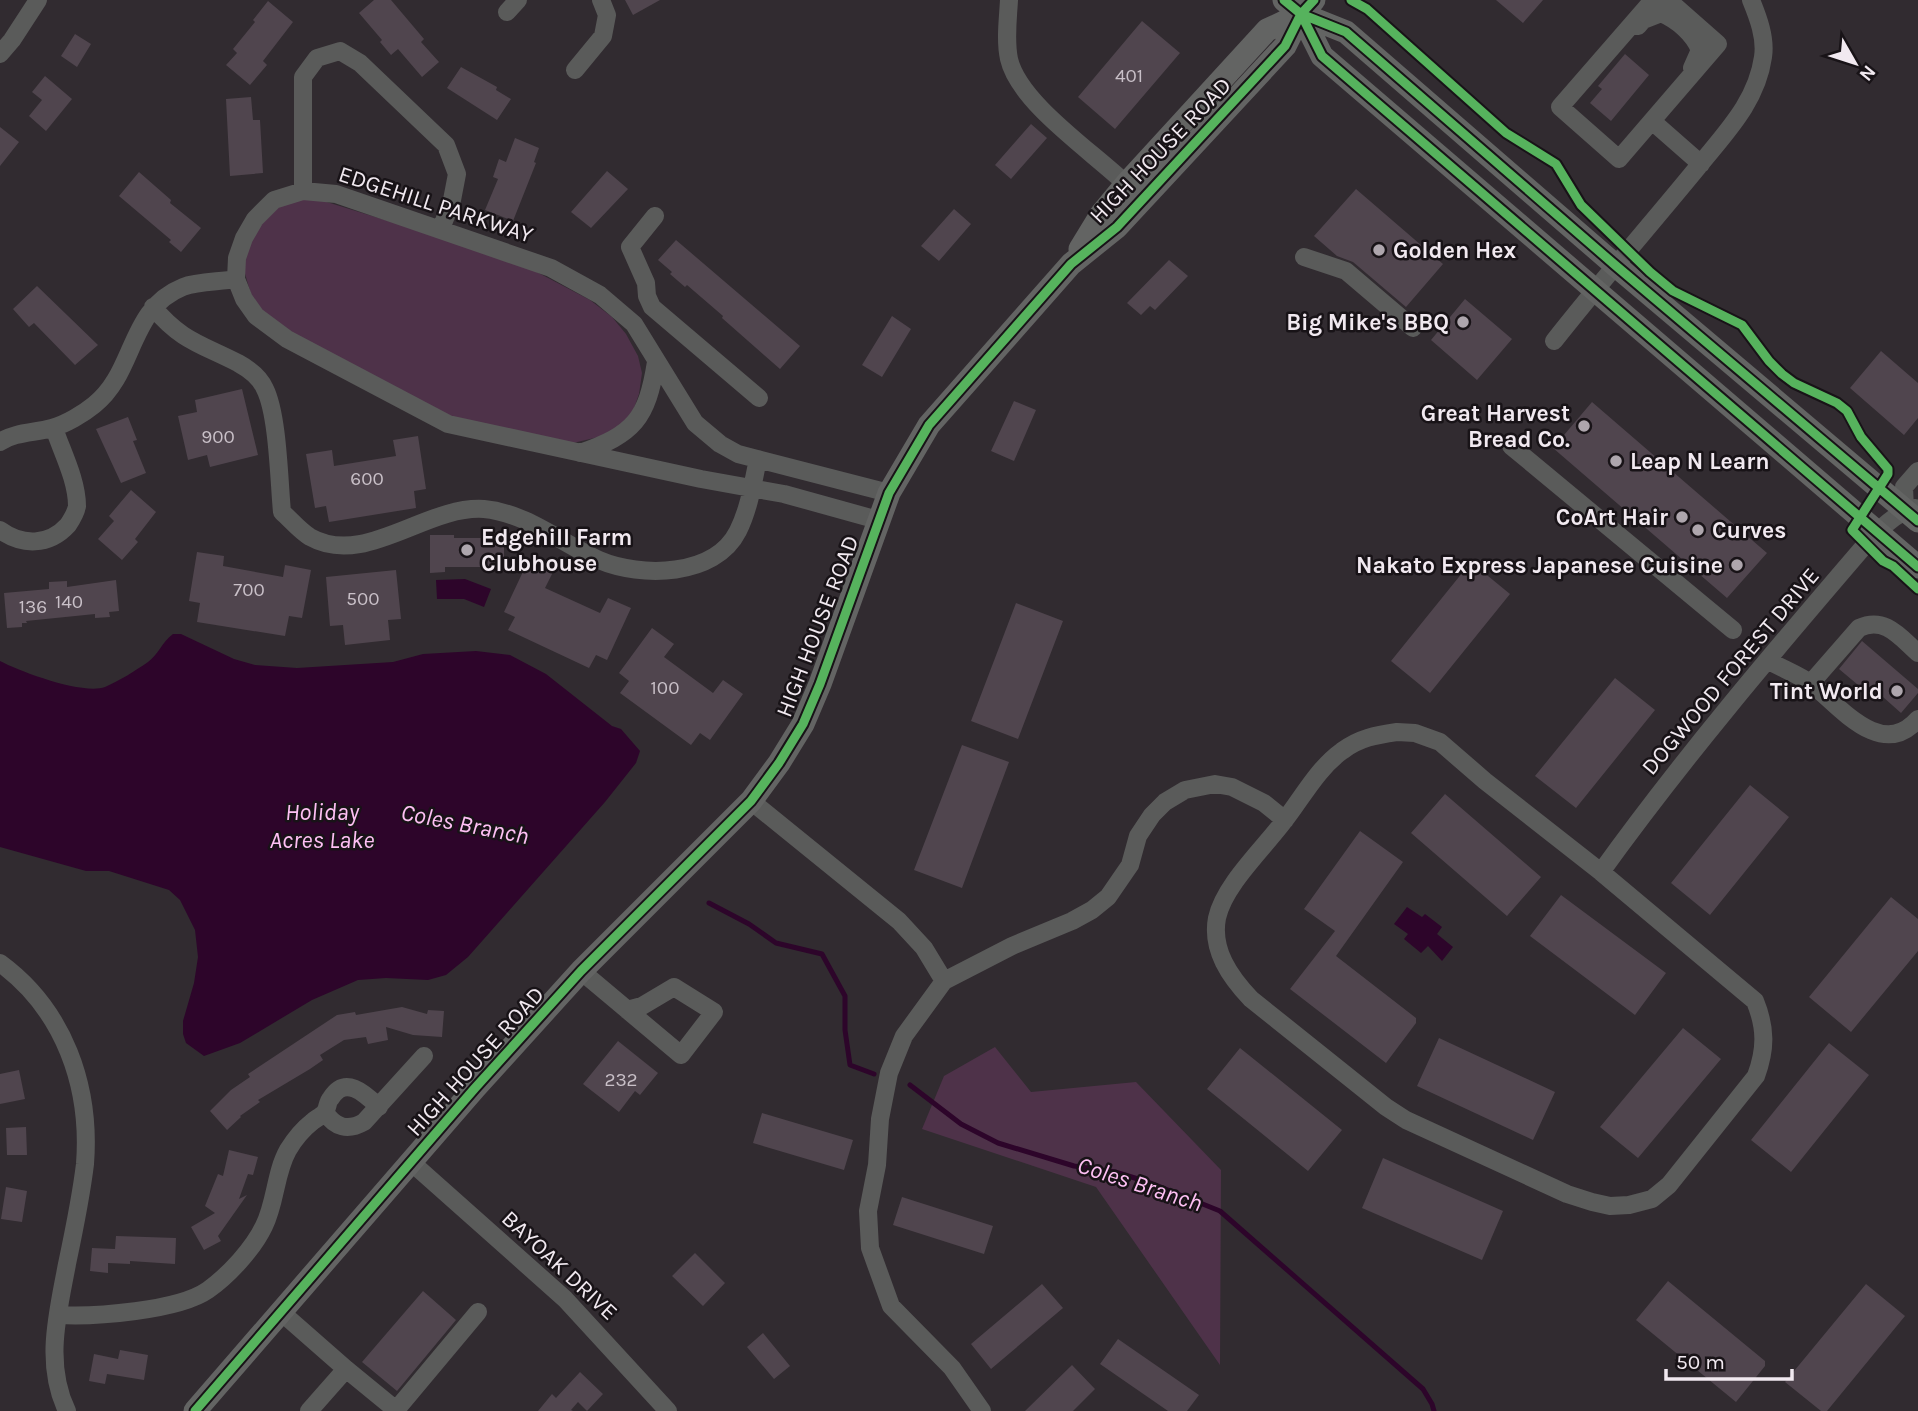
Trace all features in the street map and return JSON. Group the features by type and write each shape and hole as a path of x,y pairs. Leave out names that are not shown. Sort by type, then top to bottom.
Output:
{"main road":[{"name":"HIGH HOUSE ROAD","path":"1071,264 1102,212 1126,184 1267,30 1300,5"},
{"name":"HIGH HOUSE ROAD","path":"195,1411 581,971 751,801 803,724 889,493 929,425 1071,264 1118,227 1285,46 1300,5"},
{"path":"1300,5 1346,32 1615,265 1914,513"},
{"path":"1300,5 1322,56 1918,567"}],"street":[{"path":"0,54 38,0"},
{"path":"575,70 603,36 607,15 601,0"},
{"path":"1009,0 1009,58 1014,75 1022,88 1035,104 1126,184"},
{"path":"1560,107 1653,0"},
{"path":"1560,107 1619,159 1718,44 1668,0"},
{"path":"1554,341 1741,114 1760,71 1764,54 1761,32 1751,0"},
{"path":"1560,107 1593,79 1643,20 1661,13 1674,19 1696,41 1700,50 1684,83"},
{"path":"303,191 303,77 317,58 340,51 360,63 446,145 457,174 452,200 441,229"},
{"path":"1652,121 1700,164"},
{"name":"EDGEHILL PARKWAY","path":"236,279 237,258 243,238 255,219 274,200 303,191 335,194 551,268 600,295 634,324 685,410 703,431 720,444 738,454 889,493"},
{"path":"655,216 630,247 646,283 647,296 652,307 759,398"},
{"path":"1304,257 1346,271 1413,328"},
{"path":"0,442 10,436 54,428 83,413 107,392 118,376 144,318 165,296 185,286 236,279 244,299 256,316 269,327 331,364 448,424 818,501 878,520"},
{"path":"153,307 182,337 241,365 257,376 265,387 271,408 282,512 311,537 319,540 345,545 361,544 441,514 484,509 521,519 600,561 637,570 686,568 712,557 731,542 738,530 758,459"},
{"path":"634,324 652,307"},
{"path":"580,453 611,442 636,421 646,405 656,362"},
{"path":"0,530 23,541 46,540 59,534 74,516 77,509 76,494 54,428"},
{"path":"1511,446 1733,630"},
{"path":"1914,513 1904,487 1918,471"},
{"name":"DOGWOOD FOREST DRIVE","path":"1601,872 1643,816 1877,532 1914,513"},
{"path":"1811,684 1859,628 1869,623 1880,624 1892,630 1918,653"},
{"path":"1769,661 1811,684 1848,717 1870,730 1886,735 1900,732 1918,719"},
{"path":"1415,733 1440,742 1601,872 1755,1002 1763,1020 1765,1039 1756,1076 1712,1133 1668,1185 1652,1199 1629,1205 1610,1206 1567,1194 1406,1120 1251,999 1236,983 1223,962 1217,941 1217,918 1236,881 1308,788 1340,752 1359,740 1376,735 1415,733"},
{"path":"982,1411 952,1368 891,1306 870,1248 868,1211 877,1165 880,1119 889,1073 904,1036 944,981 1012,946 1092,910 1108,897 1129,865 1138,836 1152,815 1165,802 1185,790 1215,784 1232,787 1264,803 1285,820"},
{"path":"751,801 899,921 924,948 944,981"},
{"path":"1,964 33,991 57,1027 73,1059 82,1099 87,1141 85,1164 58,1315 54,1365 67,1411"},
{"path":"581,971 627,1010 681,1055 715,1012 674,987 642,1006 627,1010"},
{"path":"325,1112 331,1122 339,1126 356,1126 365,1122 424,1056"},
{"path":"58,1315 100,1316 179,1303 209,1289 237,1262 259,1235 271,1210 288,1149 302,1131 325,1112 330,1099 345,1087 358,1089 379,1107"},
{"name":"BAYOAK DRIVE","path":"411,1162 565,1299 668,1411"},
{"path":"281,1312 396,1410 478,1312"},
{"path":"309,1411 346,1368"}],"shaded area":[{"path":"317,199 437,236 531,269 590,300 612,317 626,334 638,356 642,373 633,411 607,435 573,443 465,422 428,408 287,331 254,305 242,263 248,239 277,205 296,200"},
{"path":"995,1047 1031,1092 1136,1082 1221,1170 1220,1365 1096,1187 922,1129 944,1076"}],"water":[{"path":"465,579 491,589 484,607 464,599 437,599 436,580"},
{"name":"Holiday Acres Lake","path":"173,634 181,634 234,659 255,665 297,668 393,662 423,654 476,651 510,655 546,674 612,726 621,729 640,751 636,763 605,802 468,957 446,975 428,980 358,980 312,1000 240,1043 204,1056 186,1043 183,1034 183,1021 198,957 195,930 180,900 169,890 109,871 86,871 0,847 0,661 52,681 95,689 116,682 148,662"},
{"path":"1407,907 1422,917 1425,914 1442,927 1437,934 1453,947 1442,961 1428,946 1421,953 1404,939 1408,934 1394,924"}],"building":[{"path":"374,0 391,0 424,39 421,42 439,62 422,77 398,49 391,55 359,13"},
{"path":"625,0 660,0 633,15"},
{"path":"1496,0 1543,0 1523,23"},
{"path":"268,1 293,22 263,61 267,65 250,85 226,65 237,53 233,49"},
{"path":"1142,21 1180,53 1115,129 1078,97"},
{"path":"75,34 91,44 77,67 61,56"},
{"path":"1625,54 1649,75 1611,121 1590,103 1602,89 1598,86"},
{"path":"461,67 497,87 496,90 511,99 497,120 447,88"},
{"path":"45,76 72,99 46,131 29,116 42,100 32,92"},
{"path":"251,97 253,120 260,120 263,173 230,176 226,99"},
{"path":"1031,124 1047,138 1011,179 995,165"},
{"path":"0,127 19,142 0,166"},
{"path":"515,138 539,148 534,162 536,163 513,221 485,210 498,179 493,177 499,159 506,162"},
{"path":"607,171 628,189 591,228 571,212"},
{"path":"139,172 171,200 170,203 201,228 181,252 169,242 171,240 119,196"},
{"name":"Golden Hex","path":"1356,189 1443,264 1406,307 1353,262 1337,256 1314,236"},
{"path":"954,209 971,224 939,261 921,246"},
{"path":"676,240 800,346 780,369 722,318 723,316 670,274 672,272 658,260"},
{"path":"1169,260 1188,276 1155,310 1150,306 1141,315 1127,303"},
{"path":"37,286 98,345 75,365 34,323 29,327 13,309"},
{"path":"1465,299 1512,339 1477,380 1431,340"},
{"path":"892,316 911,329 882,377 862,365"},
{"path":"1881,351 1918,383 1918,418 1904,435 1850,388"},
{"path":"242,389 258,455 210,467 207,455 188,460 178,416 197,412 195,400"},
{"path":"1014,401 1036,410 1014,461 991,451"},
{"path":"1592,402 1767,553 1727,598 1553,448"},
{"path":"128,417 137,440 133,441 146,473 121,483 96,429"},
{"path":"418,436 426,489 414,491 416,508 329,522 326,506 315,508 306,454 332,450 334,466 396,456 393,440"},
{"path":"131,490 156,512 135,539 138,542 122,560 98,539 114,521 109,516"},
{"name":"Edgehill Farm Clubhouse","path":"430,535 504,538 504,561 493,561 493,567 445,567 445,572 430,573"},
{"path":"197,552 224,556 223,566 283,577 285,565 311,570 302,618 289,616 285,636 197,622 200,603 189,601"},
{"path":"528,561 553,572 545,588 600,613 608,598 631,608 607,660 596,655 589,668 508,630 515,617 504,612"},
{"path":"1471,562 1510,594 1430,693 1391,661"},
{"path":"396,570 401,619 388,620 390,640 345,645 343,625 330,626 326,577"},
{"path":"116,580 119,611 109,612 110,617 95,618 95,614 26,621 27,623 22,623 22,627 7,628 4,593 49,589 49,582 67,581 67,587"},
{"path":"1016,603 1063,621 1018,739 971,721"},
{"path":"652,628 674,644 664,657 713,693 723,680 743,694 710,740 700,733 691,745 620,693 629,681 619,673"},
{"path":"1862,641 1918,689 1918,693 1901,713 1874,689 1870,695 1839,669"},
{"path":"1615,678 1655,710 1576,808 1535,776"},
{"path":"962,745 1009,762 962,888 914,870"},
{"path":"1750,785 1789,817 1710,915 1671,883"},
{"path":"1445,794 1541,877 1507,916 1411,833"},
{"path":"1360,831 1403,862 1336,956 1416,1018 1416,1023 1386,1063 1290,989 1335,931 1304,909"},
{"path":"1561,895 1666,973 1635,1015 1530,936"},
{"path":"1891,897 1918,919 1918,951 1851,1032 1809,997"},
{"path":"402,1007 427,1014 428,1010 444,1011 442,1037 413,1035 386,1027 388,1040 368,1044 366,1037 344,1040 320,1055 323,1060 258,1100 260,1102 240,1116 227,1130 210,1111 231,1090 250,1077 248,1074 337,1015 355,1012 356,1015"},
{"path":"1683,1028 1721,1059 1638,1158 1600,1127"},
{"path":"1439,1038 1555,1092 1533,1140 1417,1086"},
{"path":"618,1041 658,1073 640,1095 635,1091 619,1112 583,1084"},
{"path":"1829,1043 1869,1075 1791,1172 1751,1140"},
{"path":"1240,1048 1342,1130 1308,1171 1207,1089"},
{"path":"19,1070 25,1099 0,1104 0,1074"},
{"path":"762,1113 853,1140 844,1170 753,1143"},
{"path":"26,1127 27,1155 7,1155 6,1128"},
{"path":"229,1150 258,1157 253,1175 248,1174 239,1199 247,1195 218,1236 221,1241 204,1250 191,1227 215,1213 205,1206 218,1174 223,1176"},
{"path":"1383,1158 1503,1211 1482,1260 1362,1208"},
{"path":"6,1187 27,1191 22,1222 1,1219"},
{"path":"902,1197 993,1226 984,1254 893,1225"},
{"path":"116,1236 176,1238 175,1264 130,1261 130,1264 108,1263 108,1273 90,1271 92,1248 115,1249"},
{"path":"695,1253 725,1283 703,1306 672,1276"},
{"path":"1668,1281 1765,1361 1765,1366 1736,1402 1636,1320"},
{"path":"1042,1284 1063,1308 991,1369 971,1344"},
{"path":"1866,1284 1905,1316 1827,1411 1821,1411 1785,1382"},
{"path":"423,1291 456,1320 397,1391 362,1362"},
{"path":"763,1333 790,1366 774,1379 747,1347"},
{"path":"1118,1339 1199,1395 1187,1411 1168,1411 1100,1364"},
{"path":"120,1350 148,1355 144,1380 107,1374 105,1384 89,1381 94,1354 118,1359"},
{"path":"1072,1365 1095,1389 1073,1411 1025,1411"},
{"path":"580,1372 603,1394 587,1411 578,1402 571,1410 573,1411 538,1411 552,1394 556,1398"}],"waterway":[{"name":"Coles Branch","path":"709,903 749,924 776,943 822,954 845,996 845,1030 850,1065 874,1074"},
{"name":"Coles Branch","path":"910,1085 961,1124 998,1143 1074,1166 1115,1172 1148,1182 1220,1211 1423,1389 1434,1411"}],"cycle path":[{"path":"1284,0 1301,14 1346,32 1615,265 1918,521"},
{"path":"195,1411 475,1088 581,971 751,801 803,724 889,493 929,425 1071,264 1117,227 1285,46 1301,14 1314,0"},
{"path":"1351,0 1367,9 1506,133 1556,164 1581,205 1650,272 1673,291 1742,325 1782,374 1847,411 1861,437 1888,469 1888,474 1852,530 1883,561 1893,566 1918,589"},
{"path":"1301,14 1322,56 1918,567"}],"place":[{"name":"Golden Hex","path":"1379,250"},
{"name":"Big Mike's BBQ","path":"1463,322"},
{"name":"Great Harvest Bread Co.","path":"1584,426"},
{"name":"Leap N Learn","path":"1616,461"},
{"name":"CoArt Hair","path":"1682,517"},
{"name":"Curves","path":"1698,530"},
{"name":"Edgehill Farm Clubhouse","path":"467,550"},
{"name":"Nakato Express Japanese Cuisine","path":"1737,565"},
{"name":"Tint World","path":"1897,691"}]}
